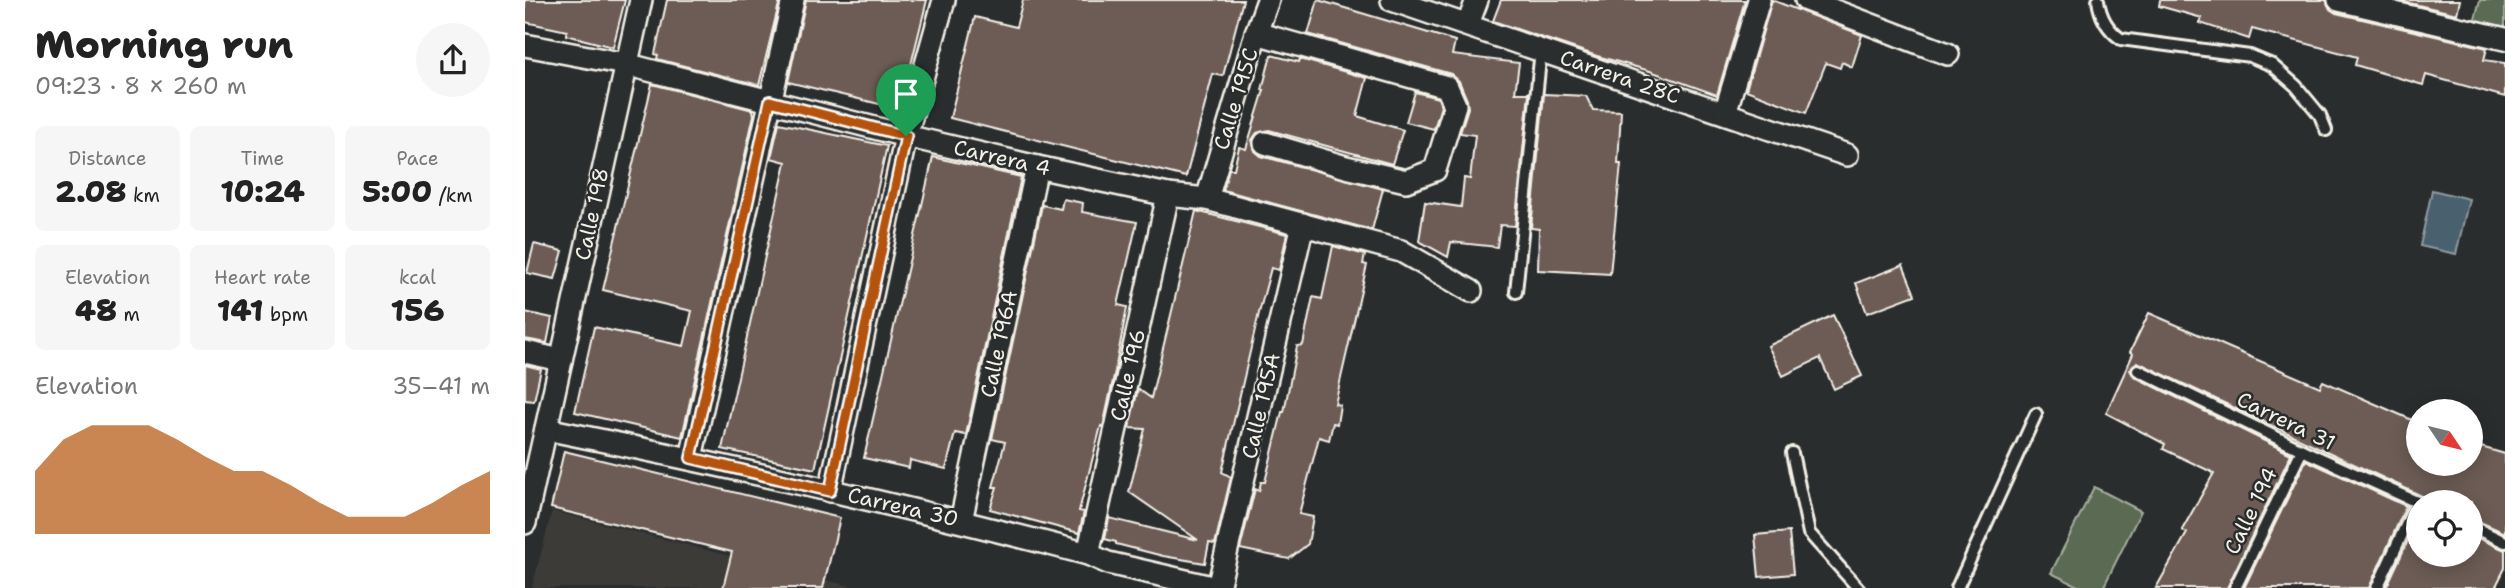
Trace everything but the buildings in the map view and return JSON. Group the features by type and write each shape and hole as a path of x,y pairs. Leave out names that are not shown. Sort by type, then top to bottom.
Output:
{"street":[{"name":"Calle 198","path":"525,523 641,0"},
{"path":"691,458 793,0"},
{"path":"830,491 906,136 944,0"},
{"name":"Calle 195C","path":"1207,199 1268,0"},
{"name":"Carrera 28C","path":"1392,0 1847,155"},
{"path":"1468,24 1477,0"},
{"path":"1724,113 1759,0"},
{"path":"1806,0 1948,54"},
{"path":"2339,0 2505,38"},
{"path":"1256,33 1447,87 1455,105 1435,170 1406,181 1265,143"},
{"name":"Carrera 4","path":"525,45 625,64 1037,167 1168,195 1207,199 1401,251 1471,290"},
{"name":"Calle 196A","path":"961,521 1037,167"},
{"name":"Calle 196","path":"1088,554 1168,195"},
{"name":"Calle 195A","path":"1217,588 1303,224"},
{"path":"525,352 561,359"},
{"name":"Carrera 30","path":"546,429 691,458 961,521 1088,554 1108,564 1217,588"}],"lane":[{"path":"2098,0 2099,9 2111,32 2120,39 2250,56 2271,65 2296,86 2320,115 2326,130"},
{"path":"1516,292 1541,50"},
{"name":"Carrera 31","path":"2139,370 2302,450 2406,497"},
{"path":"1957,588 2035,414"},
{"name":"Calle 194","path":"2235,588 2302,450"},
{"path":"1792,453 1809,533 1858,588"},
{"path":"2377,588 2406,527"},
{"path":"2483,532 2505,542"}],"shaded area":[{"path":"552,511 857,588 532,588"}],"green space":[{"path":"2480,0 2505,0 2505,29 2474,22"},
{"path":"2094,487 2141,511 2103,588 2082,588 2051,573"}],"water":[{"path":"2432,190 2469,199 2456,254 2420,246"}],"route":[{"path":"770,101 906,136 830,491 691,458 770,101"}]}
